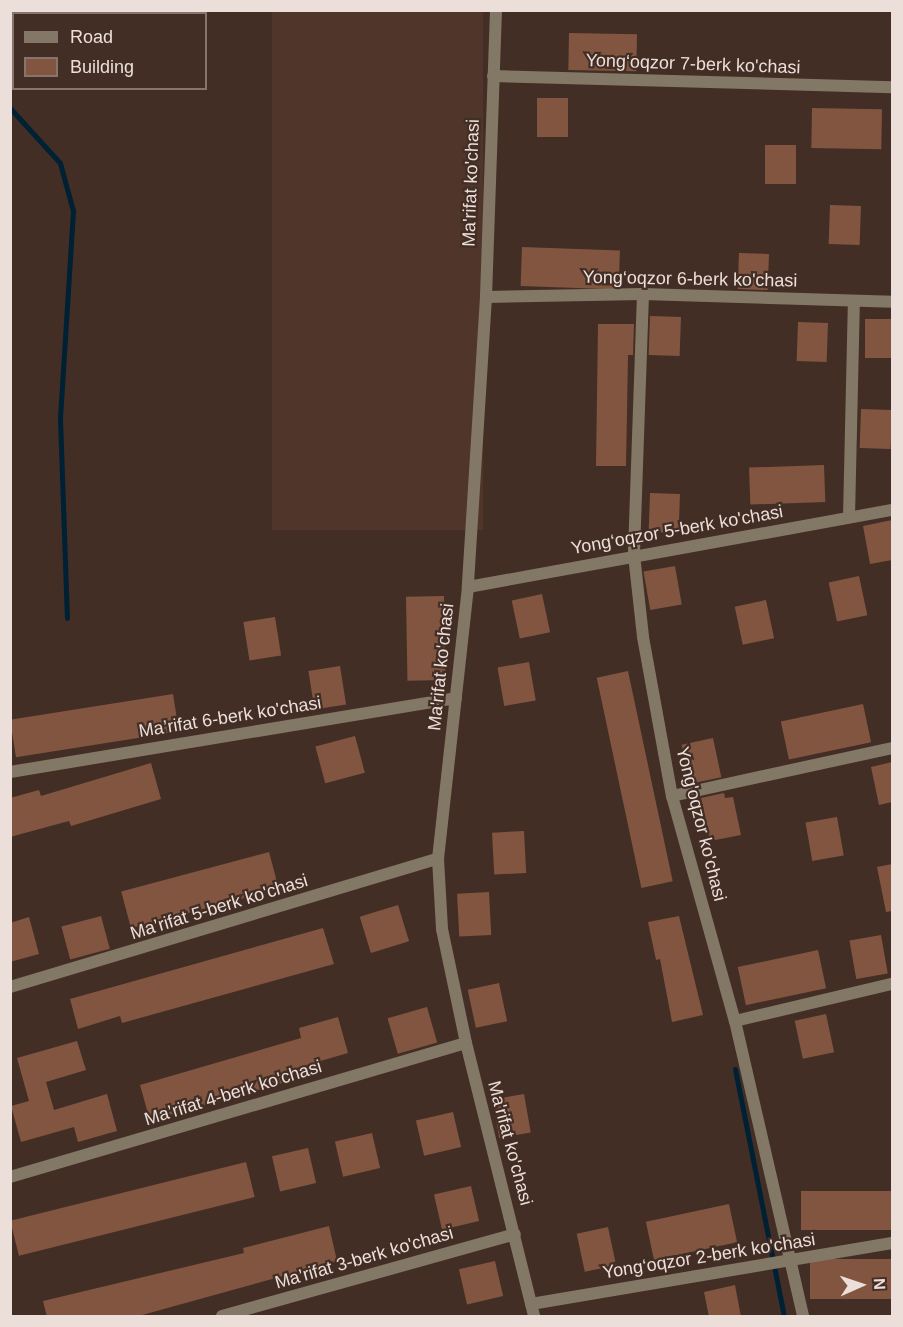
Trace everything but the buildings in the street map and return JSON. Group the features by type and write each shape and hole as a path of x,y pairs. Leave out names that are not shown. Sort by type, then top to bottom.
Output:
{"street":[{"name":"Ma'rifat ko'chasi","path":"496,10 486,297 468,587 438,859 442,929 466,1043 534,1317"},
{"name":"Yong‘oqzor 7-berk ko'chasi","path":"492,76 892,87"},
{"name":"Yong‘oqzor 6-berk ko'chasi","path":"486,297 643,294 892,302"},
{"name":"Yong'oqzor ko'chasi","path":"643,294 634,555 643,637 672,796 735,1021 793,1262 803,1317"},
{"path":"849,517 854,301"},
{"name":"Yong‘oqzor 5-berk ko'chasi","path":"468,587 634,555 892,510"},
{"name":"Ma’rifat 6-berk ko'chasi","path":"10,772 456,698"},
{"path":"672,796 892,748"},
{"name":"Ma’rifat 5-berk ko'chasi","path":"10,987 438,859"},
{"path":"735,1021 892,984"},
{"name":"Ma’rifat 4-berk ko'chasi","path":"10,1177 466,1043"},
{"name":"Ma’rifat 3-berk ko'chasi","path":"222,1317 515,1234"},
{"name":"Yong‘oqzor 2-berk ko'chasi","path":"531,1304 793,1262 892,1243"}],"shaded area":[{"path":"272,11 483,11 483,530 272,530"}],"waterway":[{"path":"10,108 60,163 73,211 60,419 67,618"},
{"path":"735,1069 784,1316"}]}
